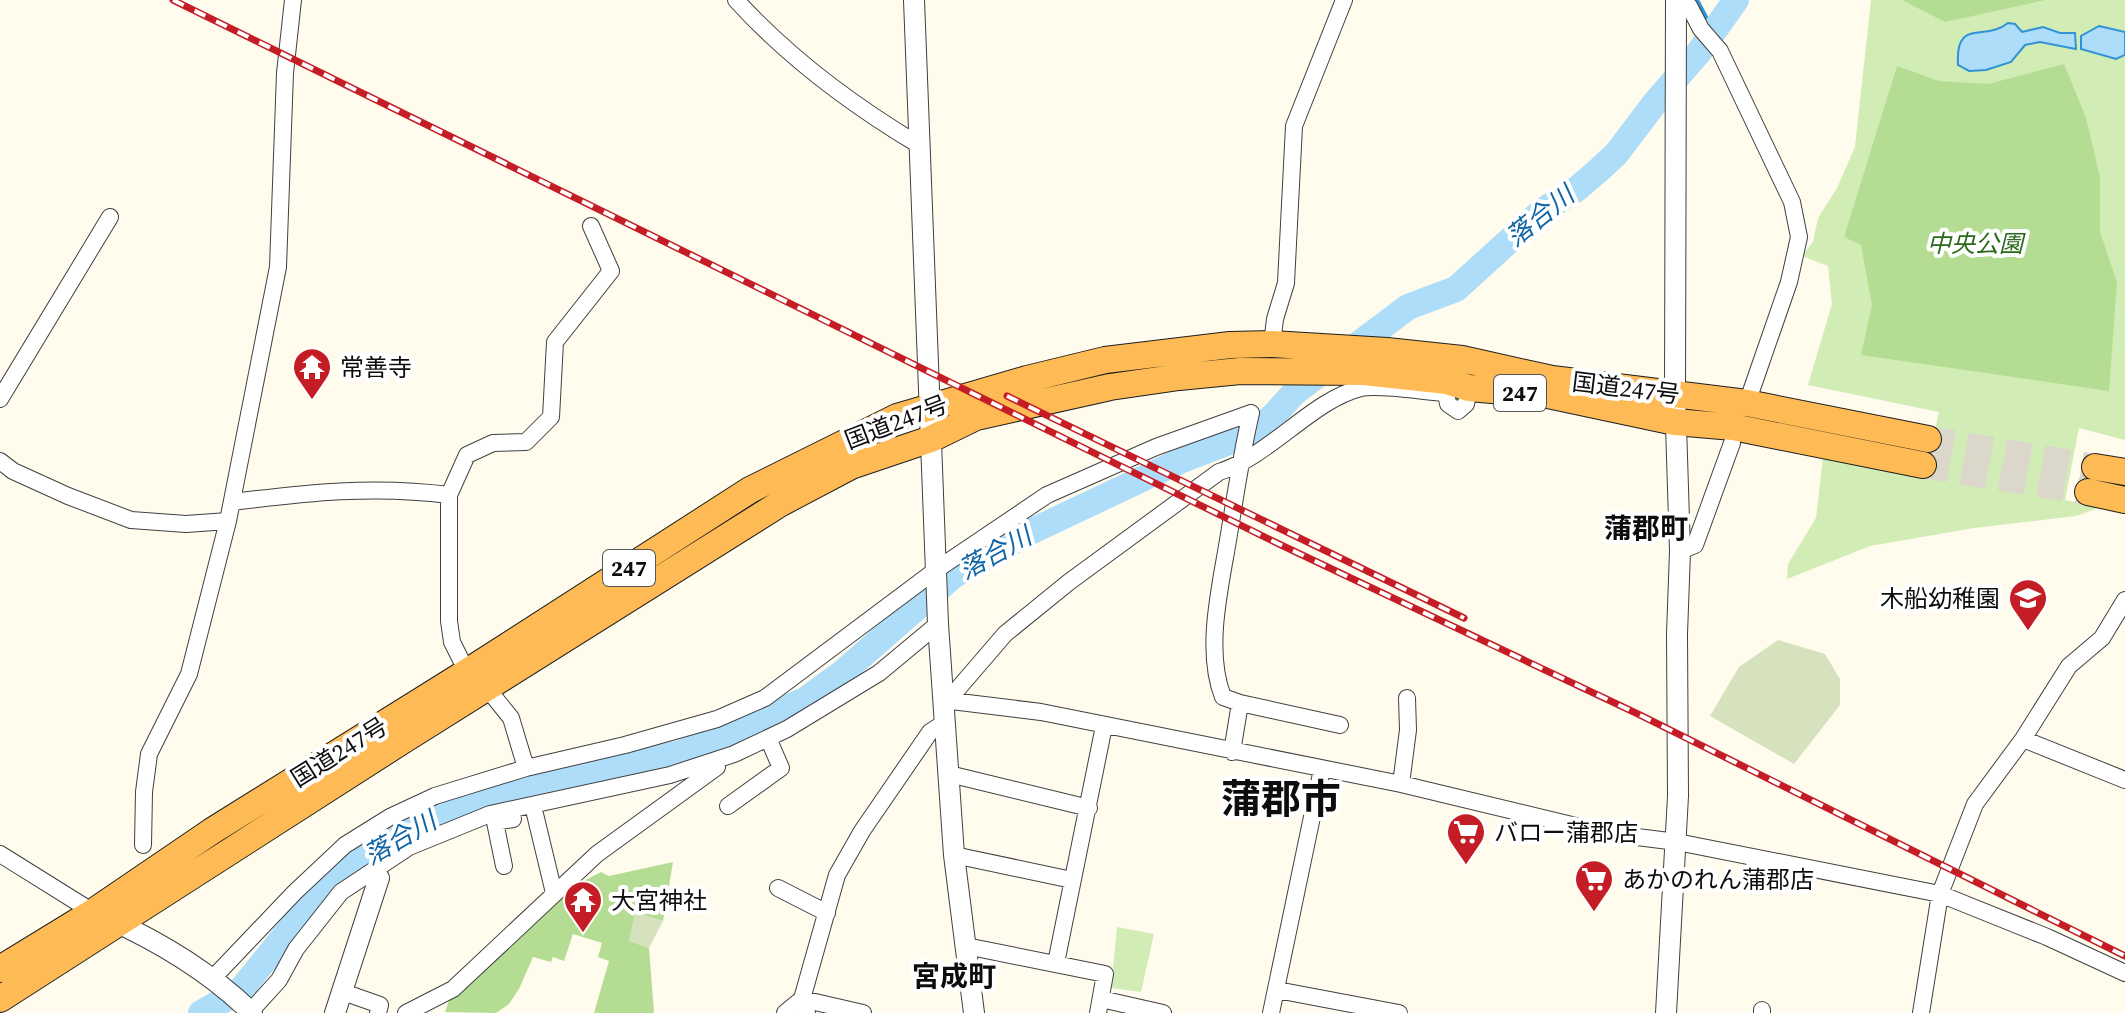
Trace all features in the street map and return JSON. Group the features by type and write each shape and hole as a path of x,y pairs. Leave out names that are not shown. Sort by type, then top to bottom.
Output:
{"highway":[{"name":"国道247号","path":"0,969 93,912 212,831 477,680 781,503 851,466 931,439 976,417 1110,387 1240,371 1364,372 1447,381 1469,388 1548,395 1675,422 1926,452 1747,403 1552,379 1462,359 1272,344 1177,350 1105,360 930,406 840,443 750,490 477,680 119,924 0,999"},
{"path":"2125,472 2092,480 2125,500"}],"street":[{"path":"143,845 144,792 149,754 189,674 228,521 278,267 285,73 293,0"},
{"path":"736,0 782,46 870,115 919,145"},
{"path":"914,0 938,624 954,855 974,1013"},
{"path":"1272,344 1275,319 1286,283 1294,126 1344,0"},
{"path":"1666,1013 1677,842 1680,551 1675,422 1676,0"},
{"path":"1683,0 1717,48 1792,202 1799,237 1789,282 1747,403"},
{"path":"0,399 110,217"},
{"path":"526,768 511,718 477,680 452,642 449,621 449,495 467,455 493,443 526,442 551,417 555,342 611,271 591,226"},
{"path":"943,700 956,691 1005,634 1069,582 1219,472 1239,466 1342,394 1364,387 1446,393 1448,404 1458,411 1466,404 1469,388"},
{"path":"213,978 295,892 345,845 369,829 435,796 526,768 717,719 765,698 1047,495 1156,447 1251,413 1217,598 1217,679 1223,697 1340,725"},
{"path":"1680,551 1695,545 1732,443"},
{"path":"0,461 13,471 54,490 131,520 186,524 228,521"},
{"path":"232,502 327,490 401,489 449,495"},
{"path":"1921,1013 1940,894 1975,804 2023,739 2069,666 2102,638 2125,600"},
{"path":"0,854 93,912 150,938 213,978 249,1011 279,980 296,949 341,892 390,859 434,836 490,814 698,768 734,754 787,729 879,673 938,624"},
{"path":"1401,784 1408,730 1407,698"},
{"path":"943,700 1041,712 1401,784 1605,833 1677,842 1940,894 2047,937 2125,973"},
{"path":"1232,752 1240,703"},
{"path":"804,1006 837,875 862,831 930,732 944,723"},
{"path":"1056,963 1104,726"},
{"path":"728,806 781,768 768,738"},
{"path":"2023,739 2125,780"},
{"path":"406,1013 453,989 597,854 734,754"},
{"path":"1271,1013 1322,769"},
{"path":"949,774 1089,808"},
{"path":"504,866 495,822 626,791 636,783"},
{"path":"535,814 554,893"},
{"path":"954,855 1072,880"},
{"path":"335,1013 379,878"},
{"path":"778,888 827,913"},
{"path":"966,946 1105,974 1099,1006 1163,1013"},
{"path":"1277,990 1399,1013"},
{"path":"343,992 379,1009 399,1013"},
{"path":"785,1013 804,1006 863,1013"}],"green space":[{"name":"中央公園","path":"1871,0 2125,0 2125,440 2079,428 2065,500 2101,507 2076,516 1974,528 1870,546 1787,579 1788,564 1816,518 1823,457 1924,477 1939,412 1808,385 1832,304 1828,266 1802,256 1813,242 1818,218 1837,188 1855,147"},
{"path":"1902,0 2045,0 1945,22"},
{"path":"2064,64 2086,118 2100,177 2100,232 2117,282 2109,391 1861,355 1872,305 1861,245 1844,237 1897,66 1939,81 1988,84"},
{"path":"1778,640 1825,654 1840,679 1840,705 1794,764 1710,716 1739,667"},
{"name":"大宮神社","path":"673,862 663,921 635,913 630,941 649,948 654,1013 594,1013 609,961 598,957 602,943 573,934 564,961 553,957 551,962 533,957 519,989 509,1004 496,1013 445,1012 453,989 545,901 601,872 609,876"},
{"path":"635,912 663,921 649,948 629,941"},
{"path":"1117,927 1154,934 1141,992 1111,988"}],"water":[{"path":"2008,23 2015,24 2022,32 2043,27 2060,33 2075,33 2076,49 2040,42 2025,45 2011,62 1986,70 1969,71 1958,65 1958,50 1966,36"},
{"path":"2099,26 2125,32 2125,55 2116,59 2081,49 2081,36"}],"waterway":[{"path":"1697,0 1714,32"},
{"name":"落合川","path":"201,1013 240,991 320,892 340,873 362,855 403,830 483,796 681,753 805,700 842,673 953,576 1028,533 1182,460 1252,433 1295,392 1408,307 1456,289 1542,211 1578,188 1600,169 1617,153 1699,52 1736,0"}],"tunnel":[{"path":"1928,439 2095,467"},
{"path":"1923,465 2088,492"}],"railway":[{"path":"173,0 1281,545 1638,714 2125,956"},
{"path":"1007,396 1464,618"}],"place":[{"name":"常善寺","path":"312,401"},
{"name":"木船幼稚園","path":"2028,632"},
{"name":"バロー蒲郡店","path":"1466,866"},
{"name":"あかのれん蒲郡店","path":"1594,913"},
{"name":"大宮神社","path":"583,934"}],"district":[{"name":"蒲郡町","path":"1646,528"},
{"name":"蒲郡市","path":"1281,799"},
{"name":"宮成町","path":"954,976"}]}
